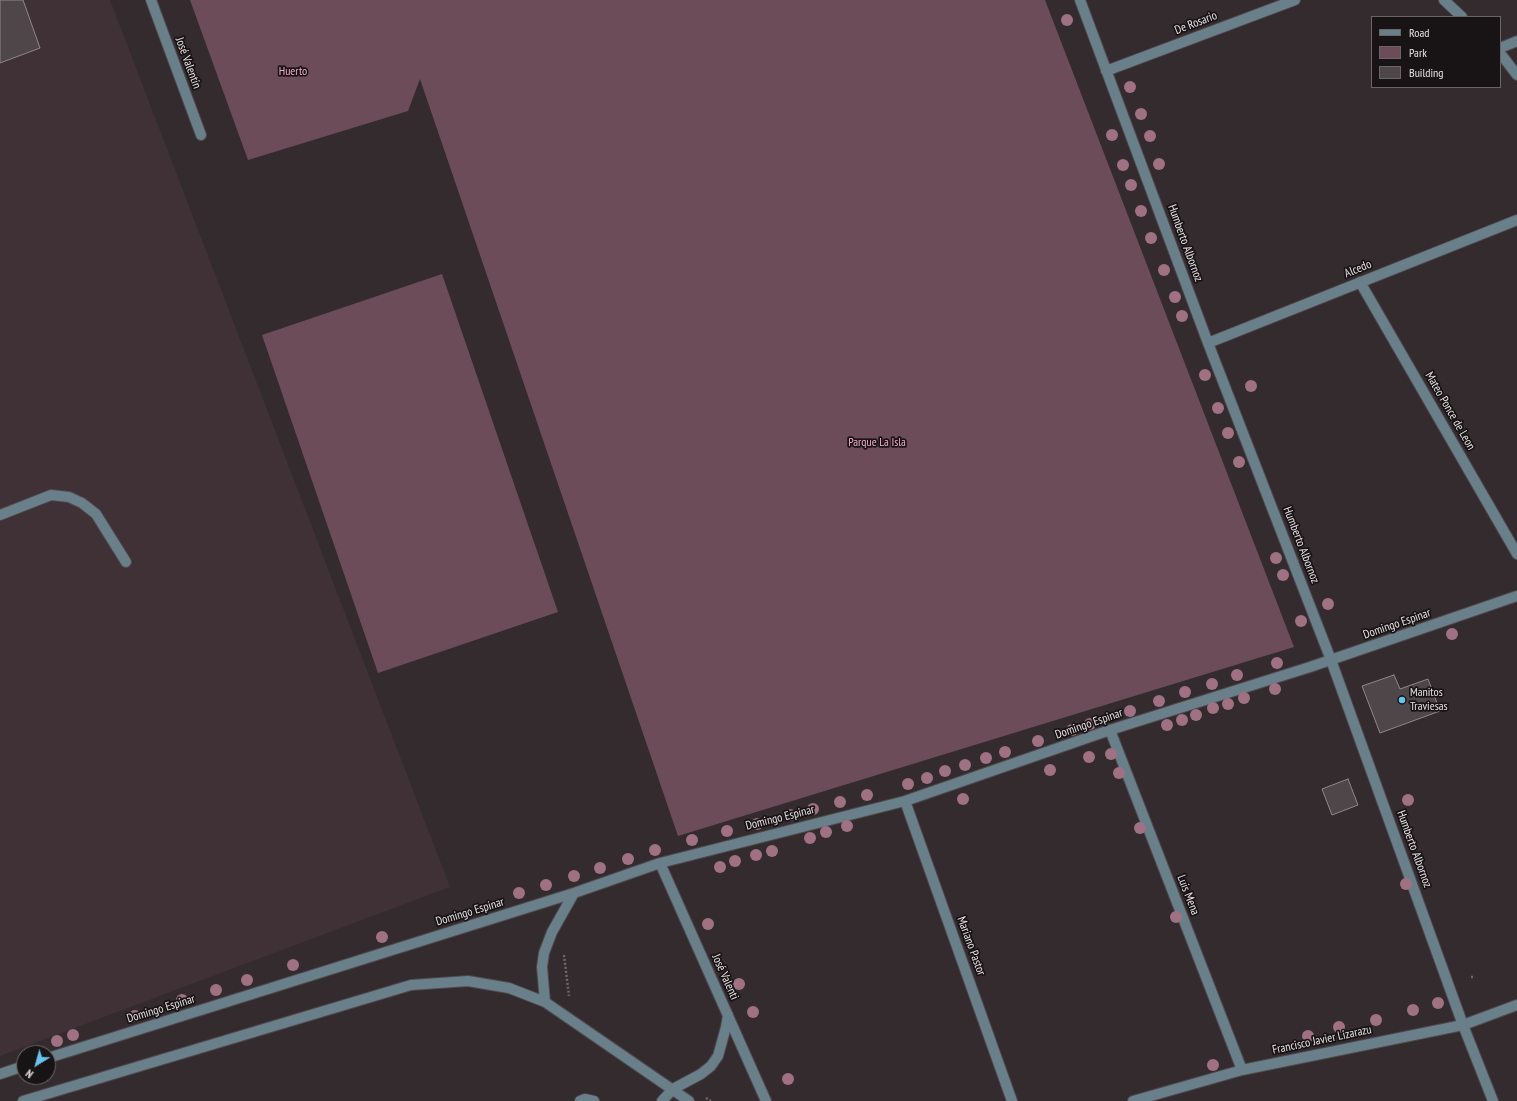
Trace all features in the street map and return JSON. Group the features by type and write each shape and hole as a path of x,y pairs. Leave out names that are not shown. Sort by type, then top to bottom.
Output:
{"street":[{"name":"José Valentín","path":"151,0 201,135"},
{"name":"Humberto Albornoz","path":"1080,0 1208,343 1331,660 1463,1025 1493,1101"},
{"name":"De Rosario","path":"1106,71 1295,0"},
{"path":"1444,0 1461,16"},
{"path":"1501,48 1517,41"},
{"path":"1501,54 1517,75"},
{"name":"Alcedo","path":"1208,343 1517,220"},
{"name":"Mateo Ponce de Leon","path":"1360,282 1517,554"},
{"path":"0,515 51,495 69,498 82,503 96,514 126,562"},
{"name":"Domingo Espinar","path":"56,1055 574,893 660,863 905,801 1110,730 1331,660 1517,596"},
{"name":"Luis Mena","path":"1110,730 1242,1070"},
{"name":"Mariano Pastor","path":"905,801 1012,1101"},
{"name":"José Valenti","path":"660,863 766,1101"},
{"path":"545,1002 542,967 544,953 552,932 574,893"},
{"path":"23,1101 411,985 468,981 509,988 545,1002 689,1101"},
{"name":"Francisco Javier Lizarazu","path":"1133,1101 1242,1070 1463,1025 1517,1005"},
{"path":"662,1101 673,1089 701,1074 711,1066 718,1056 728,1015"},
{"path":"0,1074 16,1069"},
{"path":"580,1101 585,1098 594,1101"}],"path":[{"path":"563,952 570,1003"},
{"path":"686,1083 711,1101"}],"shaded area":[{"path":"0,0 110,0 450,887 29,1045 16,1045 16,1050 0,1056"}],"green space":[{"name":"Parque La Isla","path":"190,0 1045,0 1294,647 678,836 420,79 408,111 248,160"},
{"path":"442,274 558,612 378,673 262,335"}],"building":[{"path":"0,0 23,0 40,48 0,63"},
{"name":"Manitos Traviesas","path":"1394,675 1400,689 1428,679 1440,711 1380,733 1362,686"},
{"path":"1348,779 1358,805 1332,815 1322,789"}],"place":[{"name":"Manitos Traviesas","path":"1402,700"}],"park label":[{"name":"Huerto","path":"293,72"}]}
